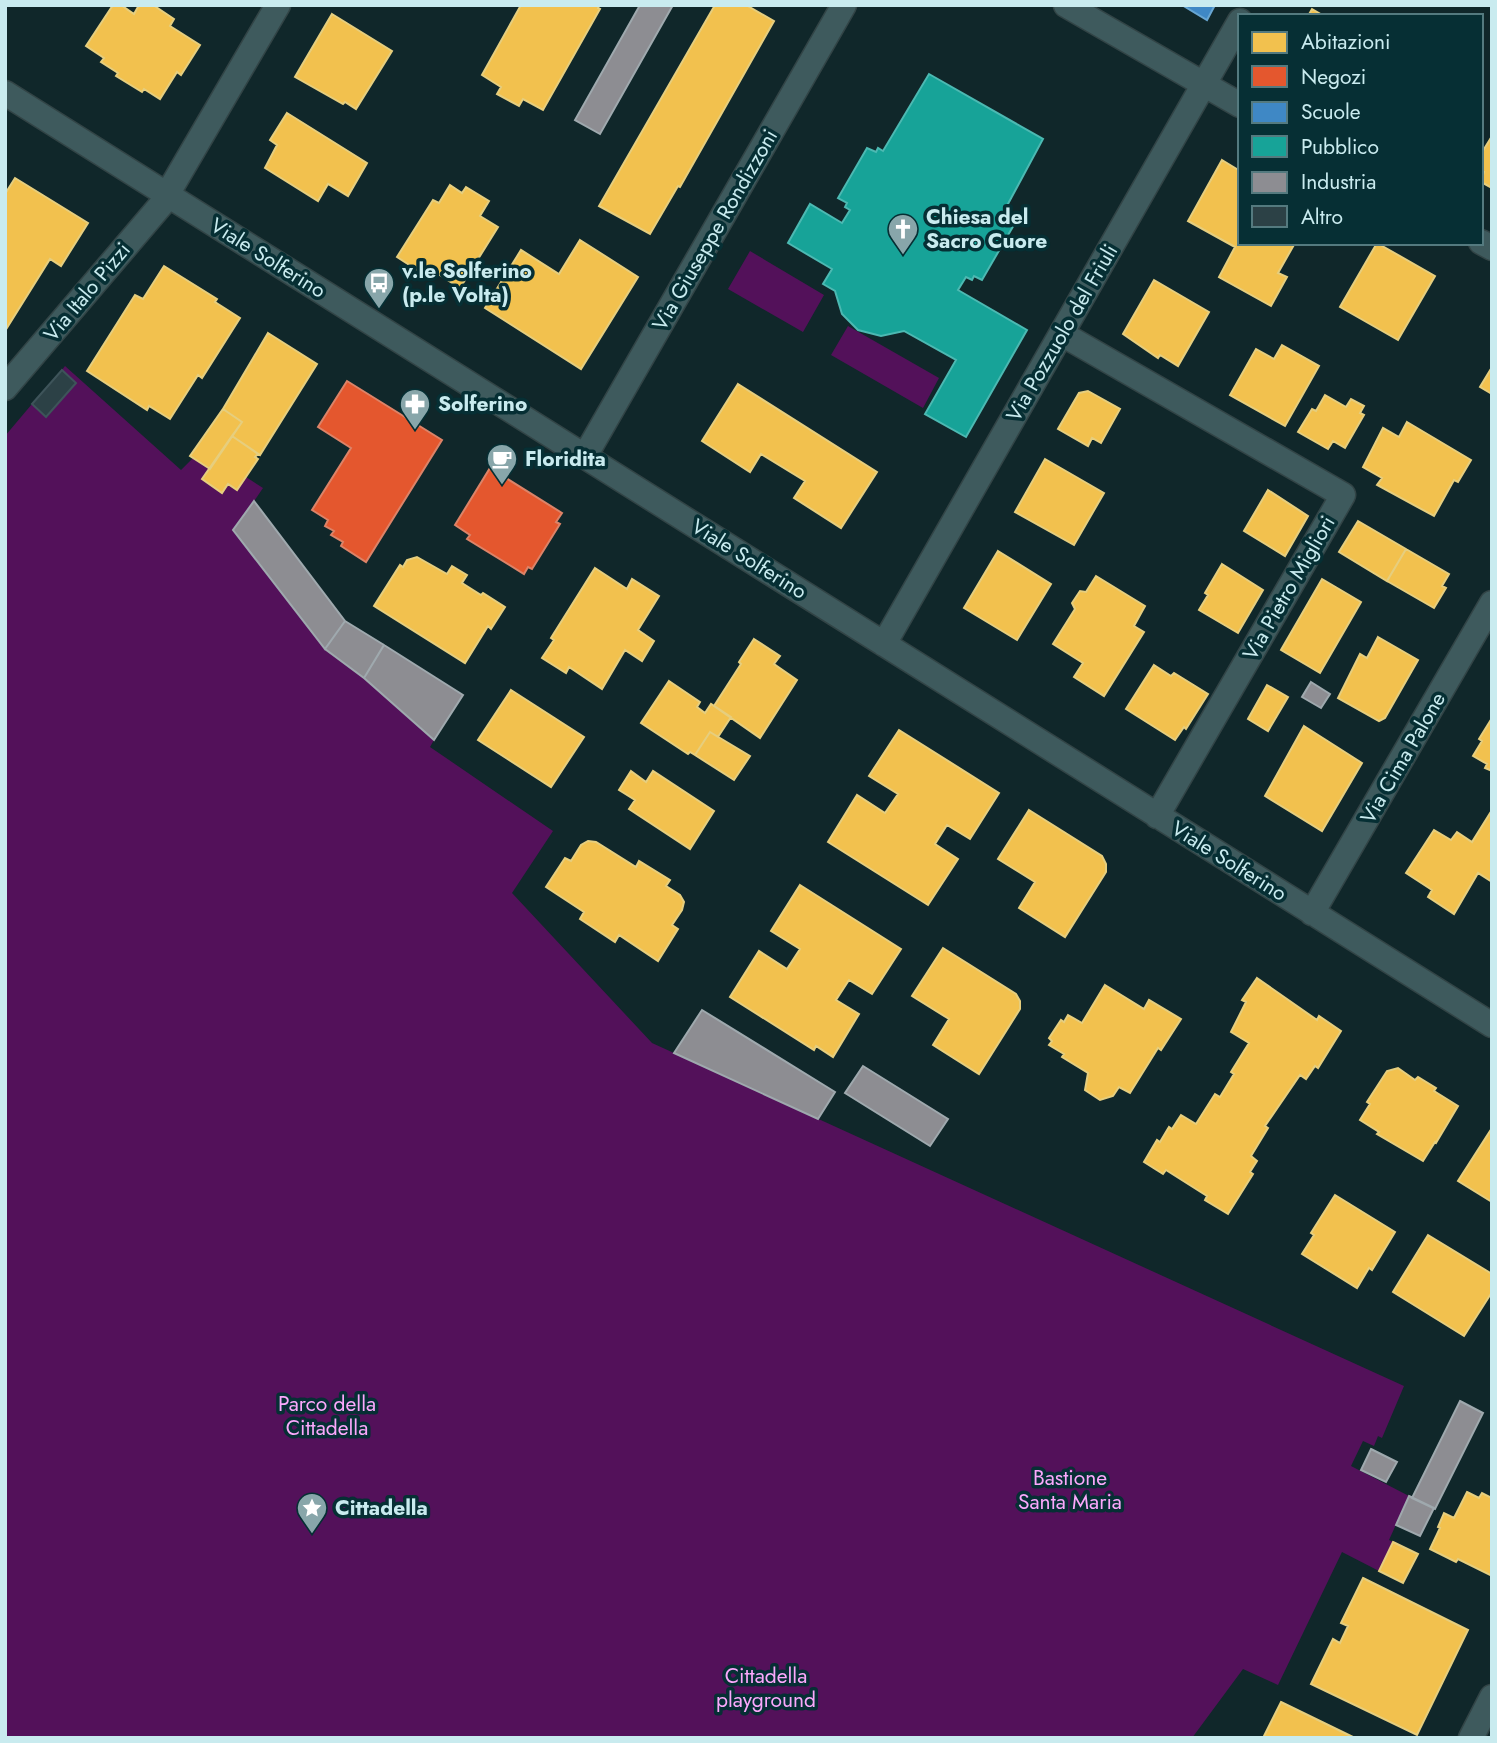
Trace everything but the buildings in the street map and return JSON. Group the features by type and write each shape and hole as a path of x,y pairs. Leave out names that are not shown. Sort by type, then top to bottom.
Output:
{"street":[{"name":"Via Italo Pizzi","path":"5,388 168,195 278,5"},
{"name":"Via Giuseppe Rondizzoni","path":"585,456 844,5"},
{"path":"1066,5 1238,103"},
{"name":"Via Pozzuolo del Friuli","path":"884,644 1238,24"},
{"name":"Viale Solferino","path":"5,93 1492,1025"},
{"name":"Via Pietro Migliori","path":"1062,334 1343,495 1157,816"},
{"name":"Via Cima Palone","path":"1312,913 1492,603"},
{"path":"1471,1738 1492,1697"}],"green space":[{"path":"750,251 824,295 803,332 728,289"},
{"path":"848,326 939,378 923,408 831,355"},
{"name":"Parco della Cittadella","path":"65,366 181,470 193,458 210,469 222,492 228,484 237,490 246,477 263,488 234,531 325,649 364,678 434,740 430,747 553,831 512,893 652,1043 1404,1386 1382,1438 1378,1436 1374,1446 1363,1441 1351,1466 1409,1496 1389,1540 1393,1542 1379,1571 1342,1552 1278,1685 1243,1669 1192,1738 5,1738 5,436 32,404 47,417 76,383 62,370"}],"place":[{"name":"Chiesa del Sacro Cuore","path":"903,256"},
{"name":"v.le Solferino (p.le Volta)","path":"379,310"},
{"name":"Solferino","path":"415,431"},
{"name":"Floridita","path":"502,486"},
{"name":"Cittadella","path":"312,1535"}],"park label":[{"name":"Bastione Santa Maria","path":"1070,1490"},
{"name":"Cittadella playground","path":"766,1688"}]}
